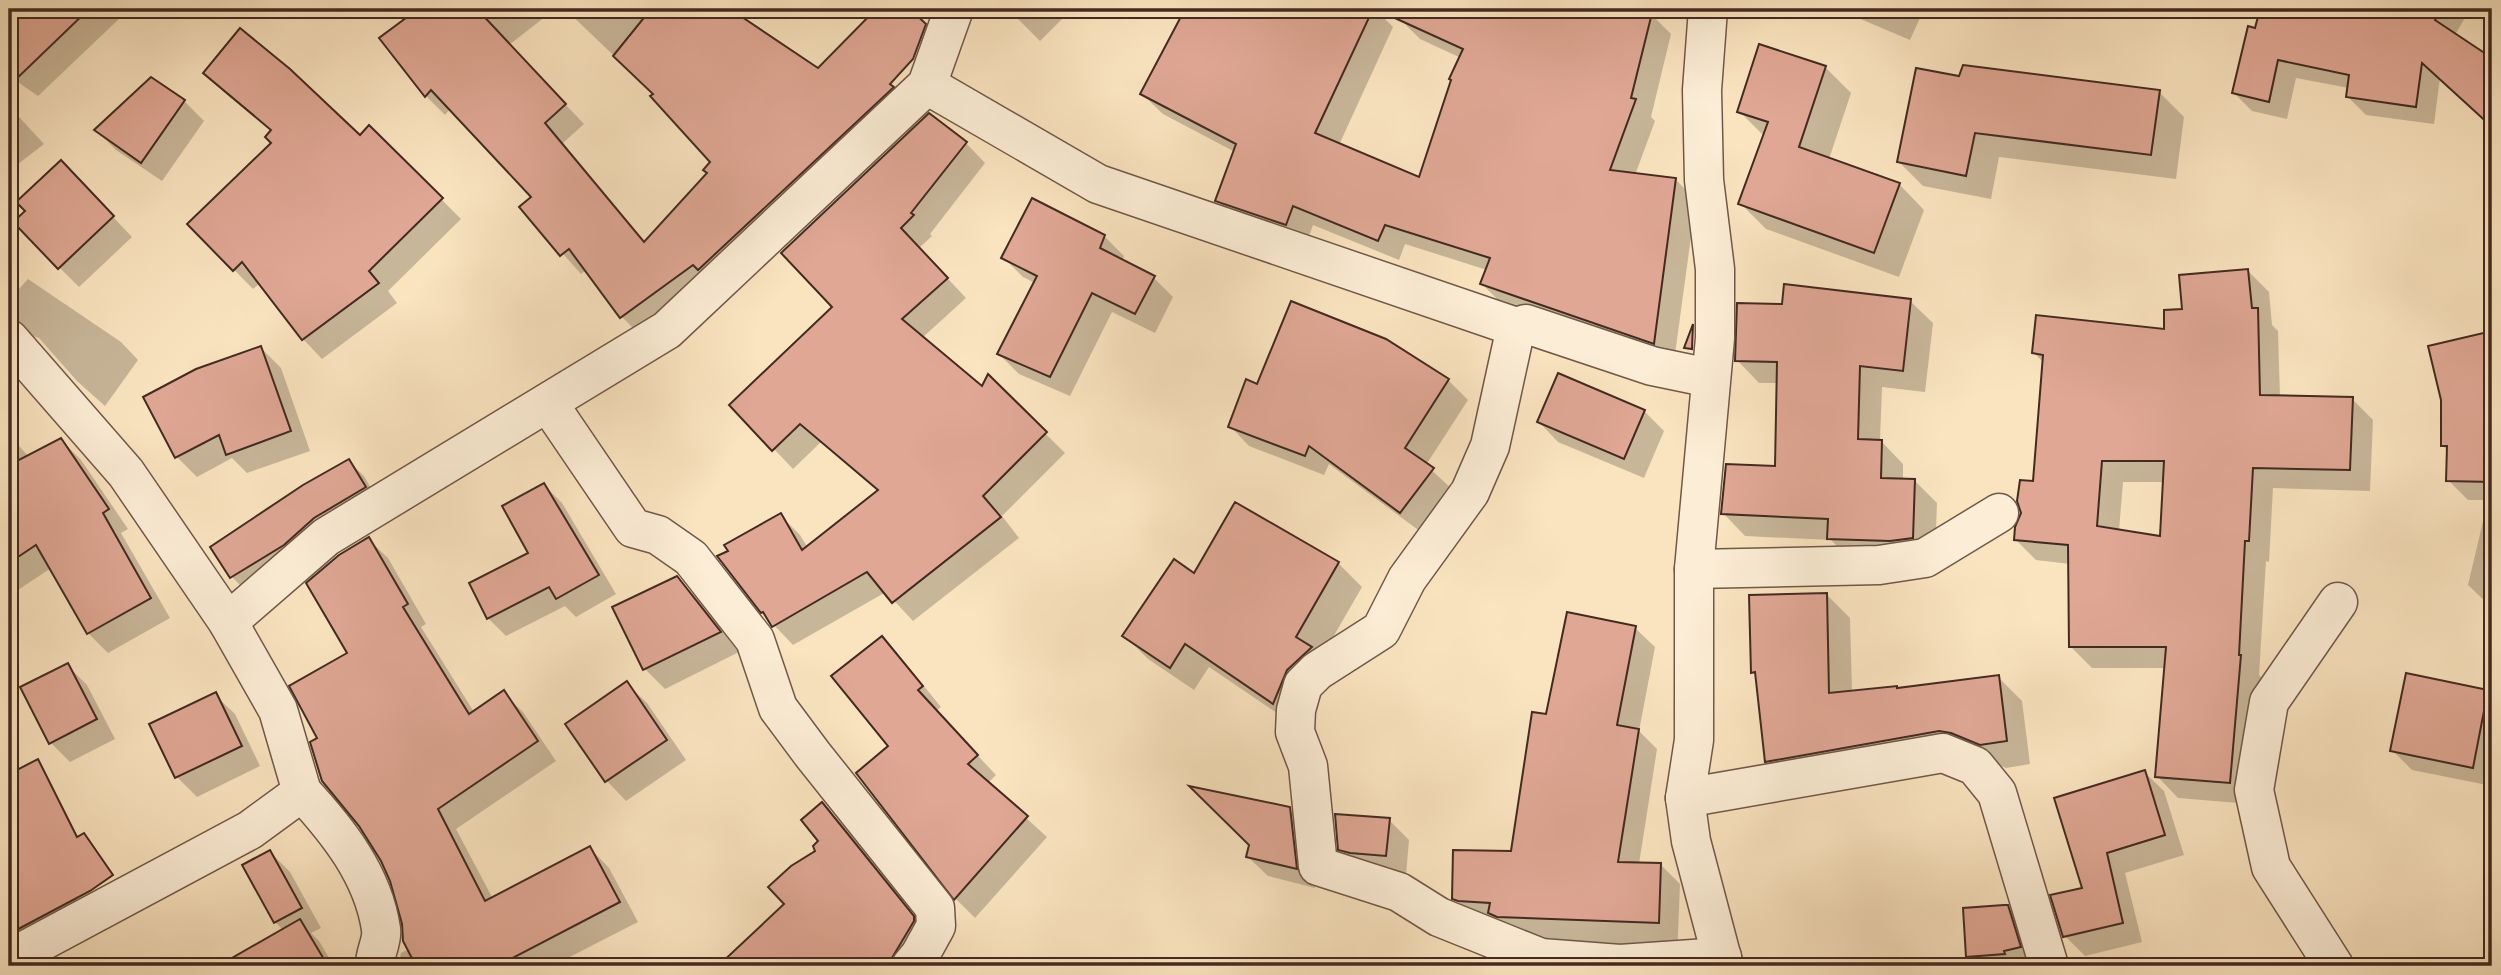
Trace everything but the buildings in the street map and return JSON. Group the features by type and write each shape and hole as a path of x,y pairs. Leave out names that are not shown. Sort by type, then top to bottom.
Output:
{"street":[{"path":"228,622 326,537 667,330 927,85 954,9"},
{"path":"1516,327 1490,446 1470,492 1407,579 1381,630 1317,671 1303,685 1296,709 1295,732 1308,766 1318,866 1399,892 1439,917 1541,958 1620,964 1723,962 1691,841 1685,798 1694,740 1693,569 1715,338 1715,269 1704,180 1702,90 1707,9"},
{"path":"927,85 1098,184 1516,327 1526,324 1652,366 1710,378"},
{"path":"9,339 126,473 228,622 278,709 302,792 333,826 369,884 382,932 375,966"},
{"path":"548,403 633,528 659,535 691,558 755,640 778,708 935,908 936,926 911,966"},
{"path":"1693,569 1879,565 1925,558 1998,513"},
{"path":"2334,966 2271,867 2254,790 2269,702 2338,601"},
{"path":"1685,798 1943,752 1975,766 1997,793 2049,966"},
{"path":"9,959 250,830 302,792"}]}
